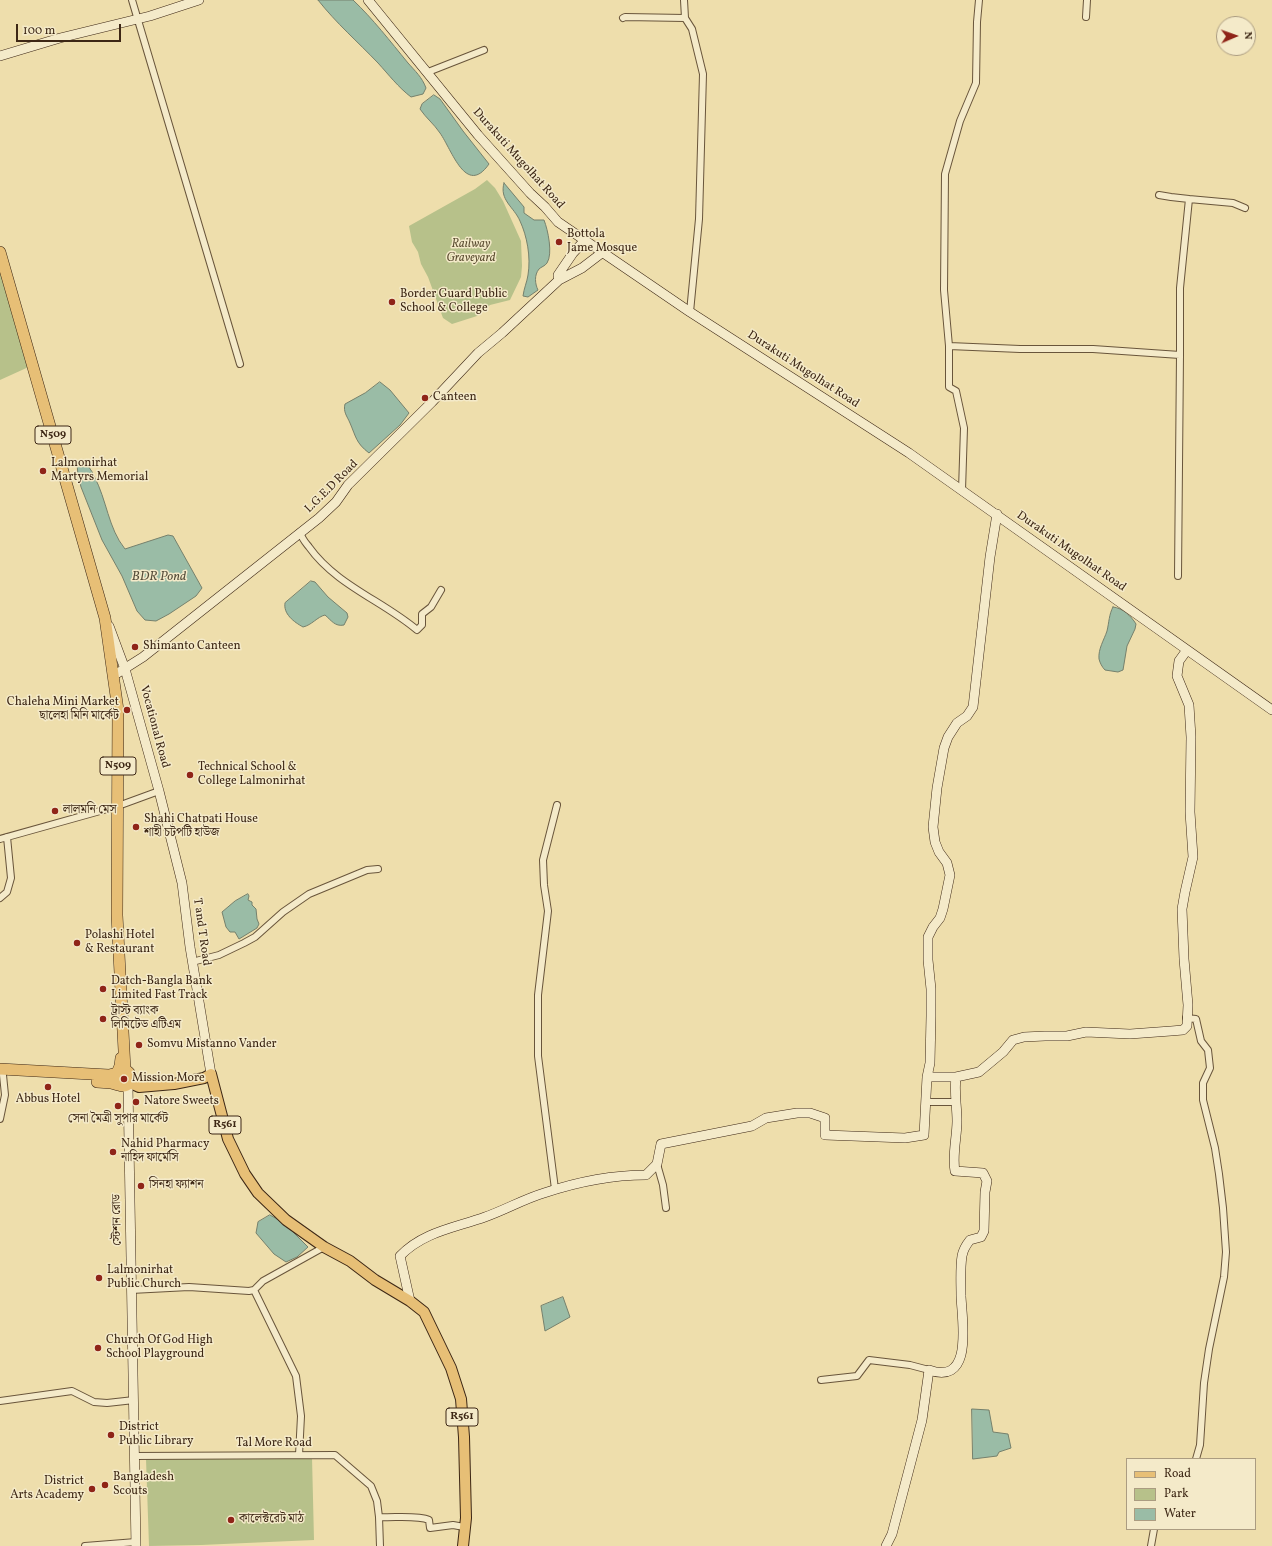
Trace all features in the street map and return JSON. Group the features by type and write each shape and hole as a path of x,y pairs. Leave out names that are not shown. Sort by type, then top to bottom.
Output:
{"highway":[{"name":"N509","path":"0,252 105,618 118,710 117,948 122,1047 120,1066 121,1072 115,1080 125,1085"},
{"path":"121,1072 131,1074 132,1081 125,1085 1,1073 109,1075 121,1072"}],"main road":[{"path":"0,56 60,38 163,13 200,0"},
{"name":"Durakuti Mugolhat Road","path":"368,0 478,134 530,193 558,222 690,312 909,453 1272,710"},
{"path":"585,240 573,253 558,275 559,280 582,268 603,252"},
{"name":"L.G.E.D Road","path":"113,676 143,657 173,634 319,518 336,502 348,485 432,402 478,353 502,333 559,280"},
{"path":"410,1301 400,1256 409,1246 440,1230 486,1217 544,1193 588,1180 630,1175 646,1175 657,1164 661,1144 752,1126 766,1118 797,1113 810,1113 825,1118 825,1135 905,1138 924,1135 924,1120 927,1102 927,1077 930,1063 931,1016 928,937 944,909 950,875 947,863 939,852 935,842 934,828 937,788 944,748 948,737 957,723 967,716 973,707 990,557 997,514"},
{"name":"Vocational Road","path":"105,618 125,669 169,831"},
{"path":"927,1077 956,1077 979,1072 1003,1052 1013,1040 1045,1036 1067,1036 1086,1032 1130,1034 1183,1030 1187,1026 1186,1018 1188,1005 1182,909 1193,857 1190,812 1191,737 1190,705 1177,676 1179,661 1187,650"},
{"name":"T and T Road","path":"169,831 182,883 192,962 211,1074 228,1139 245,1174 258,1193 286,1220 324,1247"},
{"path":"125,1085 139,1087 174,1084 204,1078 211,1074"},
{"path":"886,1546 892,1534 922,1420 929,1370 936,1373 948,1372 954,1368 961,1358 964,1342 962,1257 965,1247 970,1240 980,1237 984,1231 985,1192 987,1181 983,1173 955,1171 953,1164 957,1121 954,1091 956,1077"},
{"name":"স্টেশন রোড","path":"125,1085 134,1400 136,1544"},
{"name":"R561","path":"324,1247 350,1261 375,1280 410,1301 424,1312 451,1368 460,1399 464,1437 466,1518 463,1546"}],"street":[{"path":"132,0 240,364"},
{"path":"684,0 685,18 692,30 703,74 699,219 690,312"},
{"path":"962,490 964,428 956,391 949,388 949,346 944,290 945,174 960,121 976,83 977,22 979,0"},
{"path":"1086,17 1087,0"},
{"path":"623,18 685,18"},
{"path":"428,72 484,50"},
{"path":"1159,195 1171,198 1233,203 1245,208"},
{"path":"1178,576 1180,288 1189,199"},
{"path":"949,346 1020,349 1093,349 1180,355"},
{"path":"300,532 302,539 314,556 328,570 417,630 422,625 422,614 431,607 441,590"},
{"path":"0,898 7,892 11,878 3,838 118,806 159,791"},
{"path":"555,1190 538,1056 538,995 548,912 544,886 543,860 557,805"},
{"path":"192,962 219,955 244,943 254,937 283,912 310,894 367,870 378,869"},
{"path":"1186,1018 1196,1019 1201,1041 1208,1050 1210,1068 1203,1083 1203,1100 1219,1174 1226,1252 1224,1277 1209,1348 1204,1383 1200,1445 1196,1458"},
{"path":"0,1119 5,1095 1,1073"},
{"path":"927,1102 956,1102"},
{"path":"657,1164 663,1185 666,1208"},
{"path":"131,1290 189,1287 248,1291 254,1290 263,1281 324,1247"},
{"path":"254,1290 296,1376 301,1416 299,1455"},
{"path":"821,1380 857,1376 869,1360 910,1365 929,1370"},
{"path":"0,1401 72,1391 94,1402 107,1403 134,1400"},
{"name":"Tal More Road","path":"134,1456 335,1455 371,1486 377,1500 380,1546"},
{"path":"379,1516 394,1518 424,1518 429,1520 430,1528 454,1526 464,1527"},
{"path":"1151,1546 1154,1530"},
{"path":"85,1546 136,1544"}],"green space":[{"name":"Railway Graveyard","path":"487,180 495,188 503,201 521,241 521,277 510,300 490,305 477,316 452,324 443,318 428,277 421,264 418,252 412,242 409,226 475,189"},
{"path":"0,252 33,365 0,380"},
{"name":"কালেক্টরেট মাঠ","path":"312,1457 314,1540 149,1546 146,1459"}],"water":[{"path":"318,0 353,0 374,22 420,77 426,88 423,94 411,97 406,93 340,25"},
{"path":"434,95 440,99 489,164 481,173 473,175 467,173 460,167 440,133 420,109 422,104"},
{"path":"504,183 524,207 524,213 534,220 544,220 547,230 550,248 549,259 536,274 536,285 538,290 528,297 523,296 529,268 529,254 525,233 520,221 505,199 503,189"},
{"path":"380,382 390,390 409,413 400,425 369,453 357,440 346,414 345,404 365,393"},
{"name":"BDR Pond","path":"83,460 93,474 102,495 111,523 119,541 125,549 168,535 173,536 202,588 196,596 156,621 145,620 137,611 122,576 102,540 81,487 77,464"},
{"path":"311,581 315,582 328,597 347,613 348,617 344,625 336,624 325,615 303,627 287,614 285,603"},
{"path":"1113,607 1126,613 1136,624 1127,646 1123,670 1118,672 1105,670 1099,659 1100,648 1107,631"},
{"path":"248,894 248,900 252,902 252,905 256,909 259,924 257,928 239,939 235,932 230,932 226,927 222,912 235,901"},
{"path":"270,1215 284,1223 308,1247 297,1257 286,1262 274,1254 256,1233 258,1222"},
{"path":"563,1297 570,1317 545,1331 541,1306"},
{"path":"972,1409 989,1410 993,1432 1008,1434 1011,1448 999,1452 997,1456 973,1459"}],"place":[{"name":"Bottola Jame Mosque","path":"559,242"},
{"name":"Border Guard Public School & College","path":"392,302"},
{"name":"Canteen","path":"425,398"},
{"name":"Lalmonirhat Martyrs Memorial","path":"43,471"},
{"name":"Shimanto Canteen","path":"135,647"},
{"name":"Chaleha Mini Market ছালেহা মিনি মার্কেট","path":"127,710"},
{"name":"Technical School & College Lalmonirhat","path":"190,775"},
{"name":"লালমনি মেস","path":"55,811"},
{"name":"Shahi Chatpati House শাহী চটপটি হাউজ","path":"136,827"},
{"name":"Polashi Hotel & Restaurant","path":"77,943"},
{"name":"Datch-Bangla Bank Limited Fast Track","path":"103,989"},
{"name":"ট্রাস্ট ব্যাংক লিমিটেড এটিএম","path":"103,1019"},
{"name":"Somvu Mistanno Vander","path":"139,1045"},
{"name":"Mission More","path":"124,1079"},
{"name":"Abbus Hotel","path":"48,1087"},
{"name":"Natore Sweets","path":"136,1102"},
{"name":"সেনা মৈত্রী সুপার মার্কেট","path":"118,1106"},
{"name":"Nahid Pharmacy নাহিদ ফার্মেসি","path":"113,1152"},
{"name":"সিনহা ফ্যাশন","path":"141,1186"},
{"name":"Lalmonirhat Public Church","path":"99,1278"},
{"name":"Church Of God High School Playground","path":"98,1348"},
{"name":"District Public Library","path":"111,1435"},
{"name":"Bangladesh Scouts","path":"105,1485"},
{"name":"District Arts Academy","path":"92,1489"},
{"name":"কালেক্টরেট মাঠ","path":"231,1520"}]}
